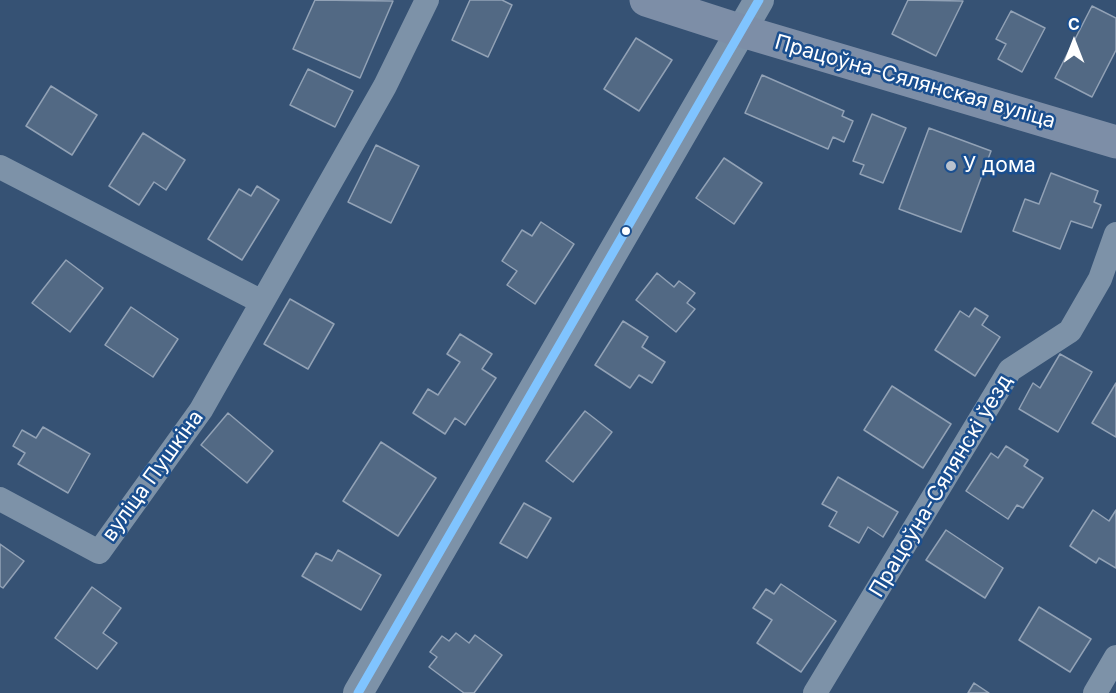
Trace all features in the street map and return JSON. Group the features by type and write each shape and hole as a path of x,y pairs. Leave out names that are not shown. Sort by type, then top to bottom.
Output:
{"main road":[{"name":"Працоўна-Сялянская вуліца","path":"646,0 742,31 1116,142"}],"street":[{"name":"вуліца Пушкіна","path":"0,499 99,552 201,410 385,86 427,0"},
{"path":"358,693 759,0"},
{"path":"0,167 262,302"},
{"name":"Працоўна-Сялянскі ўезд","path":"815,693 1010,370 1070,331 1100,279 1116,234"},
{"path":"1095,693 1116,657"}],"building":[{"path":"315,0 393,1 360,78 293,49"},
{"path":"470,0 502,0 512,5 488,57 452,40"},
{"path":"908,0 963,1 936,56 892,34"},
{"path":"1092,6 1116,18 1116,50 1092,97 1055,78"},
{"path":"1011,11 1045,28 1022,72 998,59 1006,44 996,39"},
{"path":"636,38 672,60 639,111 604,89"},
{"path":"308,69 353,91 335,127 290,105"},
{"path":"762,75 844,111 842,116 853,121 844,142 833,137 828,149 745,113"},
{"path":"51,86 97,115 72,155 26,126"},
{"path":"872,114 906,128 883,183 860,174 864,165 853,161"},
{"path":"929,128 991,151 961,232 899,209"},
{"path":"143,133 185,160 166,190 154,182 139,205 109,186"},
{"path":"376,145 419,166 391,223 348,202"},
{"path":"724,158 762,183 734,224 696,198"},
{"path":"1051,173 1098,191 1094,202 1101,205 1092,228 1071,221 1060,249 1013,231 1025,199 1039,204"},
{"path":"257,186 279,200 242,260 208,239 239,189 251,196"},
{"path":"541,222 574,244 535,304 507,285 517,271 502,261 522,230 532,236"},
{"path":"66,260 103,288 70,332 32,303"},
{"path":"657,273 674,287 679,281 695,293 687,303 695,309 676,332 636,300"},
{"path":"290,299 334,324 308,369 264,344"},
{"path":"131,307 178,339 153,377 105,345"},
{"path":"975,308 988,316 982,325 1000,337 975,376 935,350 960,311 969,317"},
{"path":"623,321 648,337 642,347 665,362 652,383 639,375 630,388 595,365"},
{"path":"460,334 492,354 482,369 496,378 465,425 455,418 445,434 413,413 428,389 438,395 460,362 447,354"},
{"path":"1060,354 1092,372 1058,432 1019,409 1033,383 1040,388"},
{"path":"1116,383 1116,437 1092,423"},
{"path":"892,386 951,424 923,468 864,430"},
{"path":"585,411 612,432 573,482 546,461"},
{"path":"228,413 273,451 247,483 201,445"},
{"path":"43,427 90,454 68,493 18,464 25,453 13,446 22,430 36,438"},
{"path":"381,442 436,478 398,536 343,501"},
{"path":"1006,446 1028,460 1024,466 1043,478 1023,508 1017,505 1008,519 966,491 991,453 998,458"},
{"path":"838,477 898,512 883,537 868,527 859,543 829,526 837,512 822,504"},
{"path":"524,503 551,518 527,558 500,543"},
{"path":"1093,510 1109,521 1116,510 1116,568 1099,558 1096,563 1070,546"},
{"path":"946,530 1003,568 985,598 926,560"},
{"path":"0,544 24,561 3,588 0,586"},
{"path":"338,550 381,575 361,610 302,576 316,553 332,561"},
{"path":"781,584 836,621 801,672 757,643 772,620 753,608 766,589 774,594"},
{"path":"92,587 121,608 103,633 117,643 97,669 55,638"},
{"path":"1039,607 1091,639 1070,672 1019,640"},
{"path":"456,633 469,643 475,635 502,655 474,693 464,693 429,667 437,657 430,652 442,636 449,641"},
{"path":"974,683 989,693 968,693"}],"transit line":[{"path":"358,693 759,0"}],"place":[{"name":"У дома","path":"951,166"}]}
